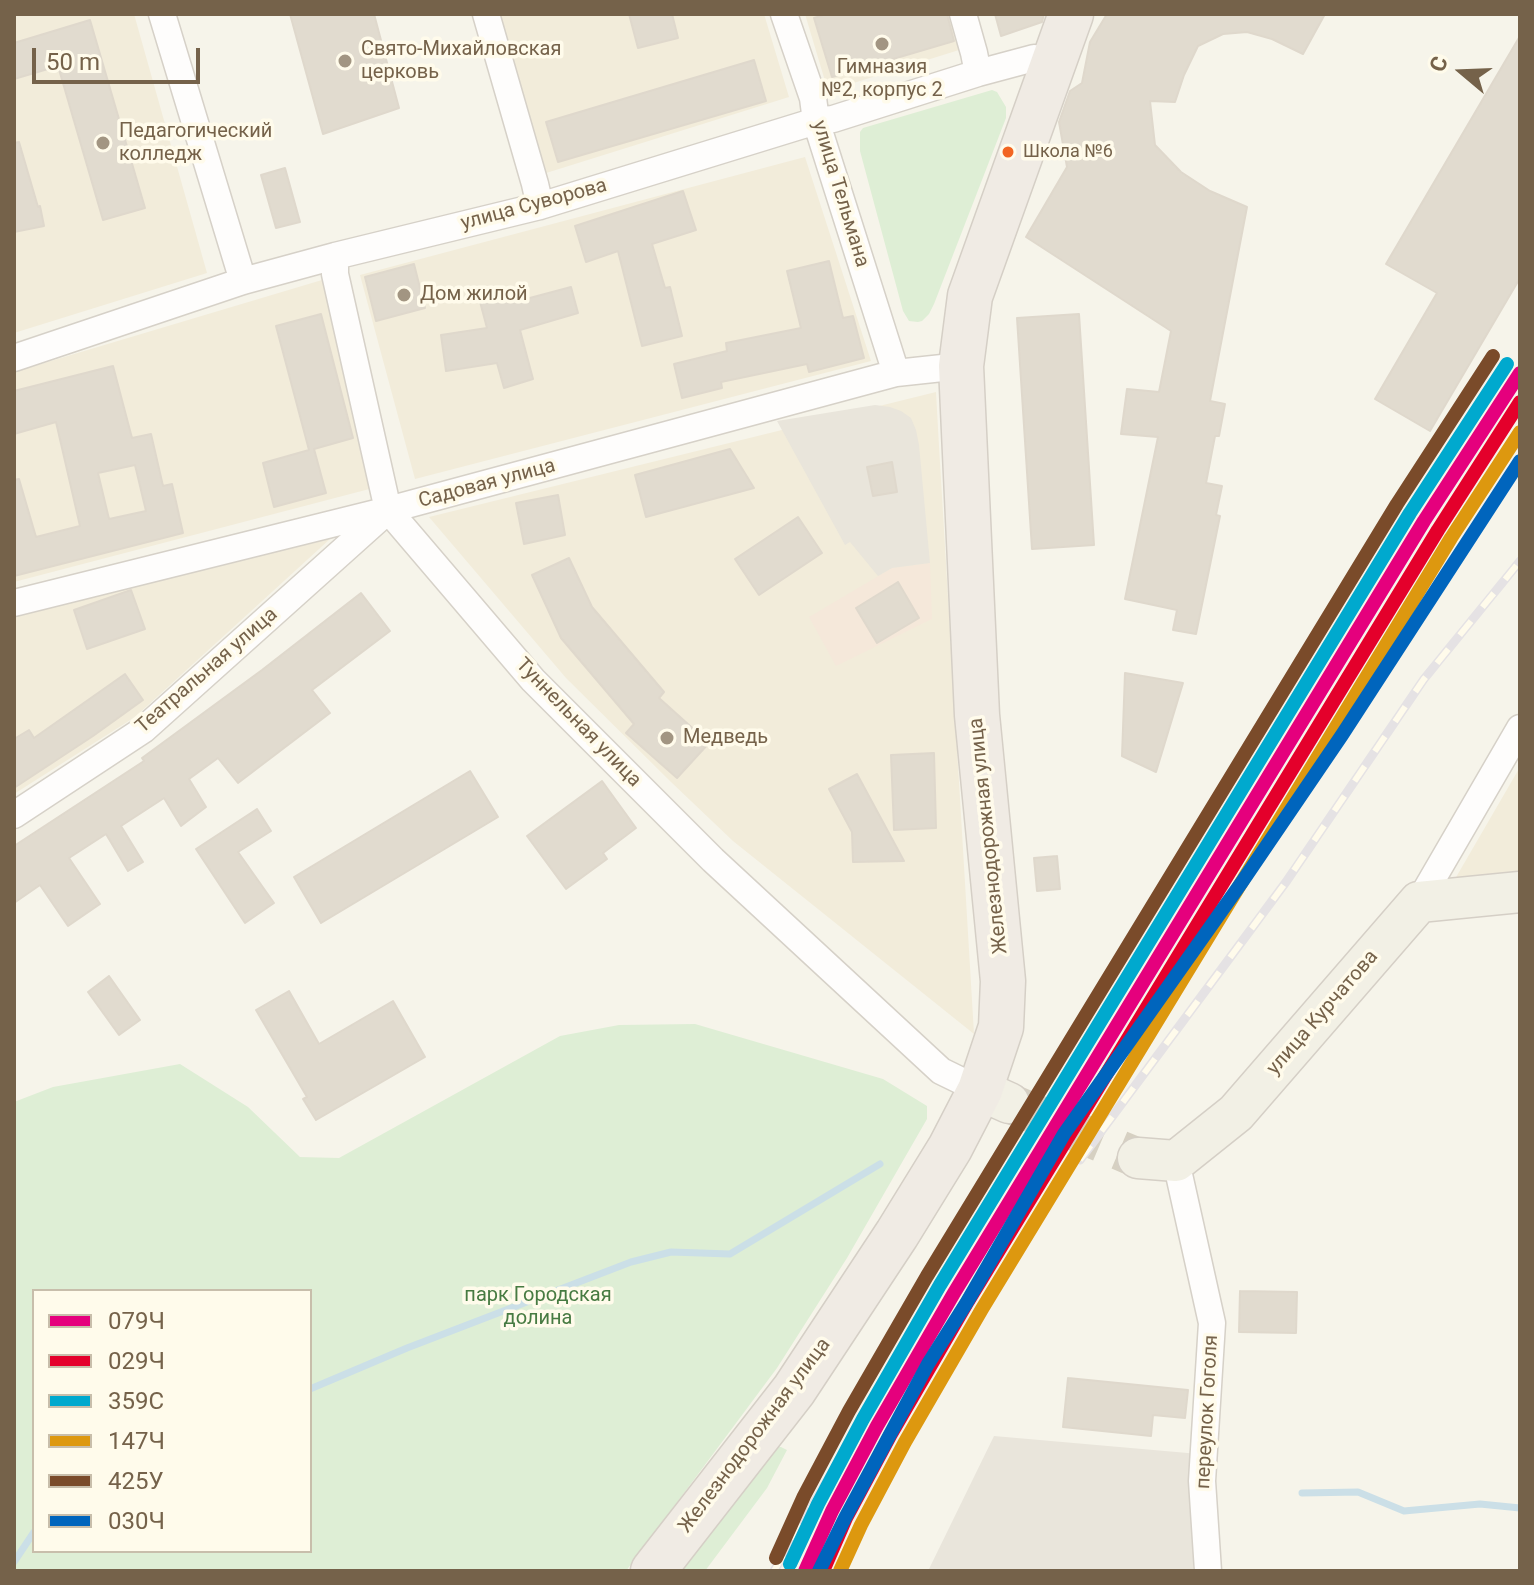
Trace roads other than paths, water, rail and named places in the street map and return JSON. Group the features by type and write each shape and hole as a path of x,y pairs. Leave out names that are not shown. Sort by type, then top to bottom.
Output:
{"highway":[{"name":"Железнодорожная улица","path":"653,1571 794,1390 950,1148 994,1096 1003,981 977,715 961,366 970,296 1071,14"}],"main road":[{"path":"1419,902 1520,892"},
{"name":"улица Курчатова","path":"1157,1160 1236,1113 1419,902"}],"street":[{"path":"162,14 243,281"},
{"path":"486,14 540,206"},
{"name":"улица Тельмана","path":"784,14 813,98 816,121 896,373"},
{"path":"963,14 978,73"},
{"name":"улица Суворова","path":"14,358 243,281 540,206 978,73 1034,58 1054,62"},
{"name":"Туннельная улица","path":"335,256 335,274 388,510 533,680 713,860 941,1071 994,1096"},
{"name":"Садовая улица","path":"14,603 388,510 896,373 961,366"},
{"name":"Театральная улица","path":"14,815 143,730 388,510"},
{"path":"1419,902 1520,728"},
{"name":"переулок Гоголя","path":"1157,1160 1212,1323 1202,1481 1208,1571"}],"waterway":[{"path":"312,1388 407,1348 631,1262 671,1252 730,1254 880,1164"},
{"path":"1302,1493 1358,1492 1404,1511 1480,1504 1520,1508"},
{"path":"14,1562 32,1535"}],"tunnel":[{"path":"1009,1103 1138,1158"}],"railway":[{"path":"1080,1160 1286,882 1424,679 1520,561"},
{"path":"774,1571 966,1244 1358,595"}],"place":[{"name":"Гимназия №2, корпус 2","path":"882,44"},
{"name":"Свято-Михайловская церковь","path":"345,61"},
{"name":"Педагогический колледж","path":"103,143"},
{"name":"Школа №6","path":"1008,152"},
{"name":"Дом жилой","path":"404,295"},
{"name":"Медведь","path":"667,738"}],"park label":[{"name":"парк Городская долина","path":"538,1308"}]}
